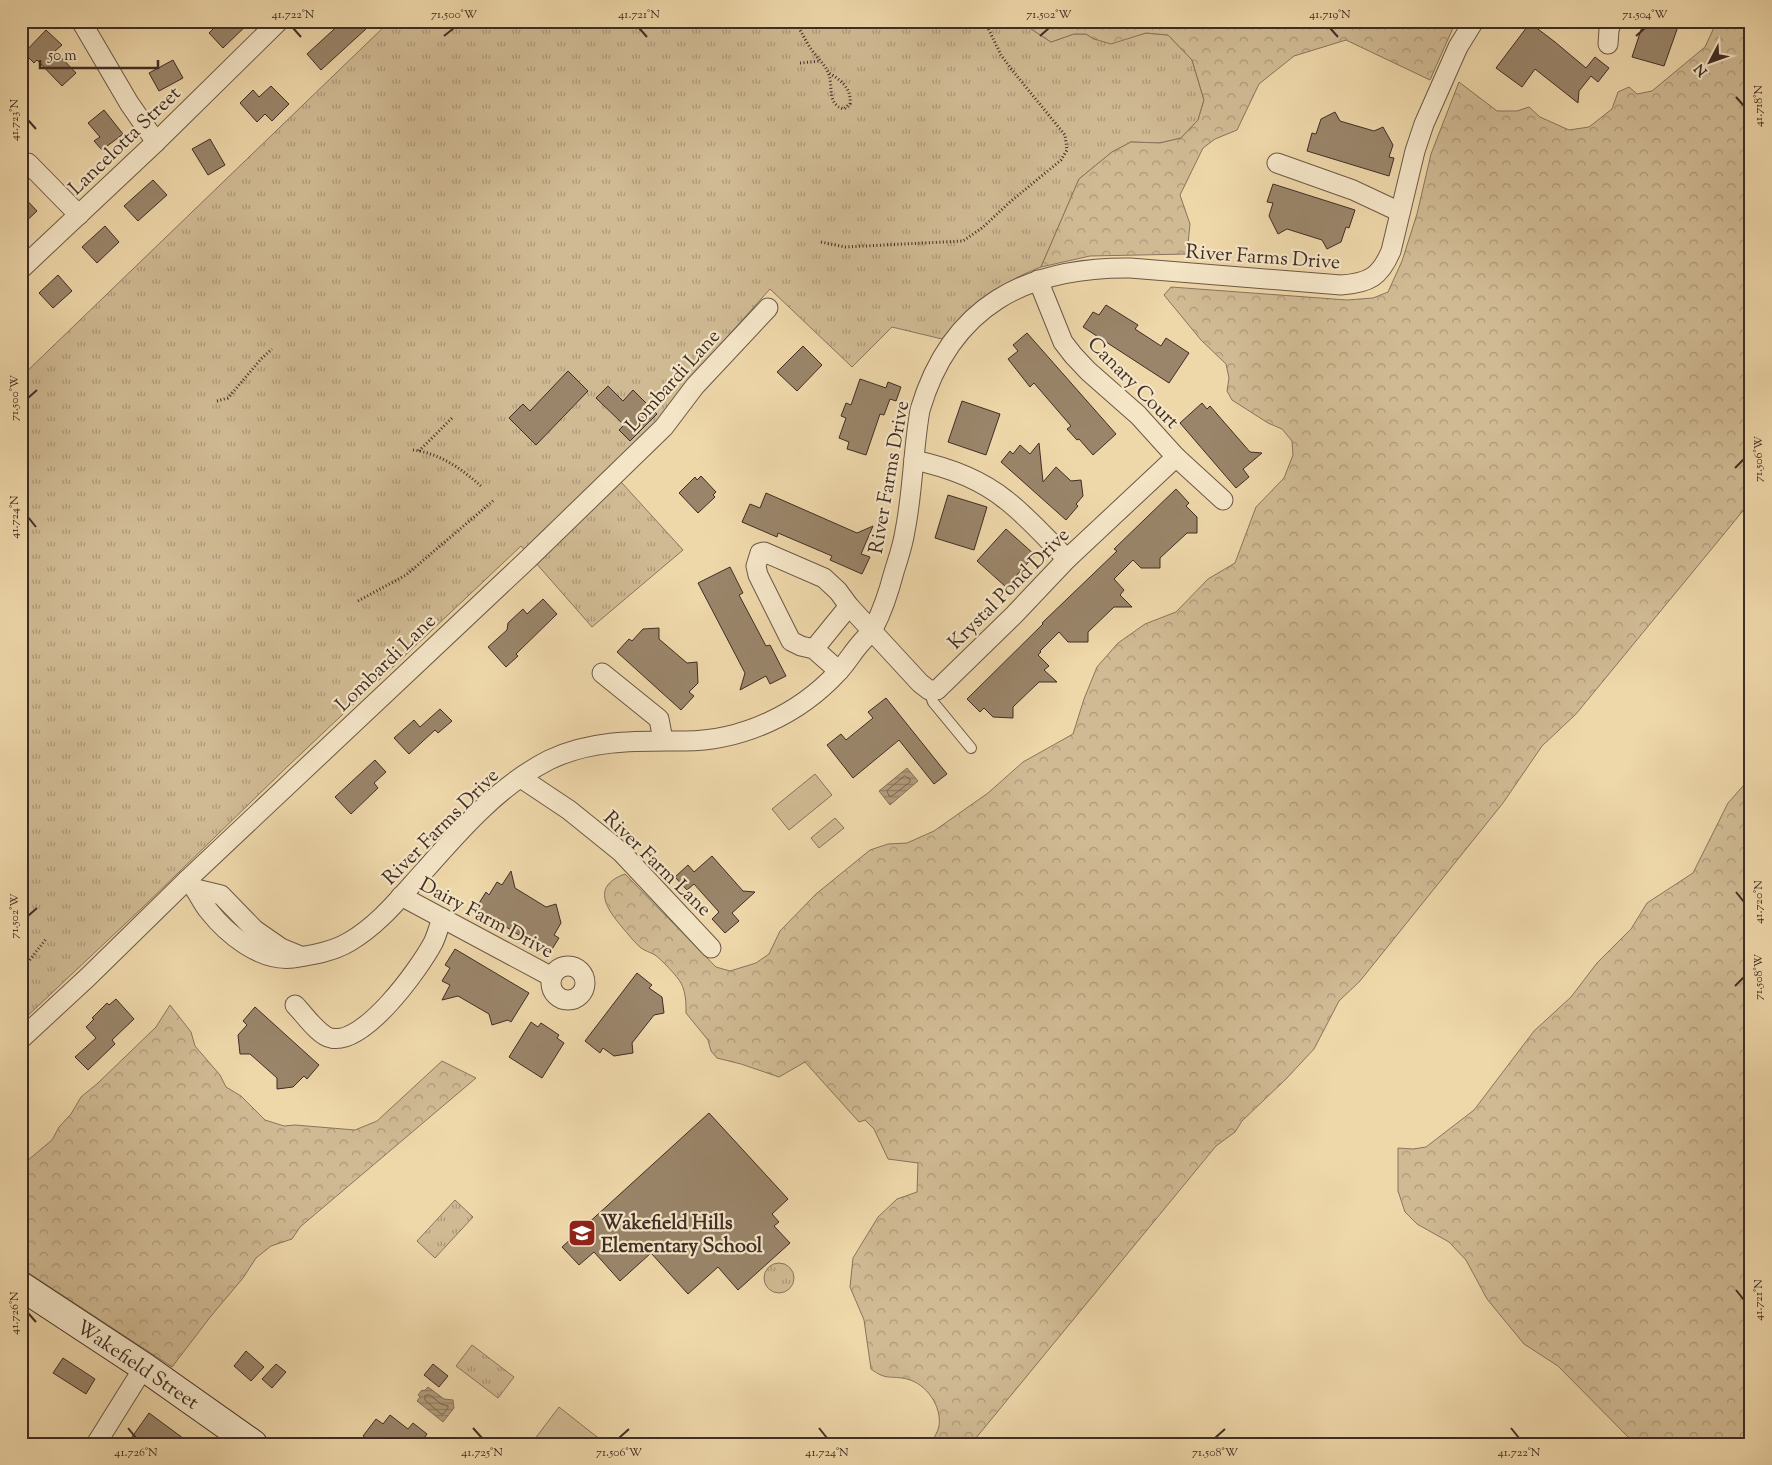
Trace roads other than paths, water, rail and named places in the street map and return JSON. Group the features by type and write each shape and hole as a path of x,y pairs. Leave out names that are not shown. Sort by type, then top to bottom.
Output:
{"street":[{"path":"81,21 129,103 156,142"},
{"name":"Lancelotta Street","path":"21,269 156,142 279,21"},
{"name":"River Farms Drive","path":"192,884 208,910 234,936 266,956 279,958 328,951 348,943 371,926 478,814 521,778 553,759 586,748 625,741 686,741 730,735 758,727 804,702 839,671 872,631 887,597 903,543 919,419 926,391 936,368 953,339 992,303 1012,291 1053,275 1096,268 1130,268 1341,285 1360,282 1375,276 1384,266 1395,237 1415,151 1424,124 1458,47 1474,21"},
{"path":"1608,44 1612,21"},
{"path":"28,163 79,215"},
{"path":"1277,163 1353,190 1400,212"},
{"name":"Canary Court","path":"1038,280 1063,342 1073,355 1138,415 1176,457 1223,500"},
{"name":"Lombardi Lane","path":"21,1039 192,884 664,427 696,386 768,308"},
{"name":"Krystal Pond Drive","path":"929,690 937,690 943,686 1067,559 1176,457"},
{"path":"914,460 938,465 964,475 1005,498 1067,559"},
{"path":"839,671 814,649 800,646 791,641 758,575 756,566 760,553 764,552 824,578 838,591 920,684 929,690"},
{"path":"814,649 850,606"},
{"path":"602,673 659,719 663,740"},
{"name":"River Farm Lane","path":"521,778 569,810 621,852 711,948"},
{"name":"Dairy Farm Drive","path":"400,896 552,977"},
{"path":"295,1005 321,1033 329,1038 343,1038 355,1032 380,1013 414,974 434,941 442,918"},
{"name":"Wakefield Street","path":"21,1286 144,1367 253,1444"},
{"path":"96,1444 144,1367"}],"lane":[{"path":"929,690 933,702 970,748"}],"water":[{"path":"907,768 918,781 890,805 879,791"},
{"path":"428,1387 444,1399 453,1400 454,1408 443,1422 417,1401 420,1397 418,1395"}],"place":[{"name":"Wakefield Hills Elementary School","path":"582,1233"}]}
